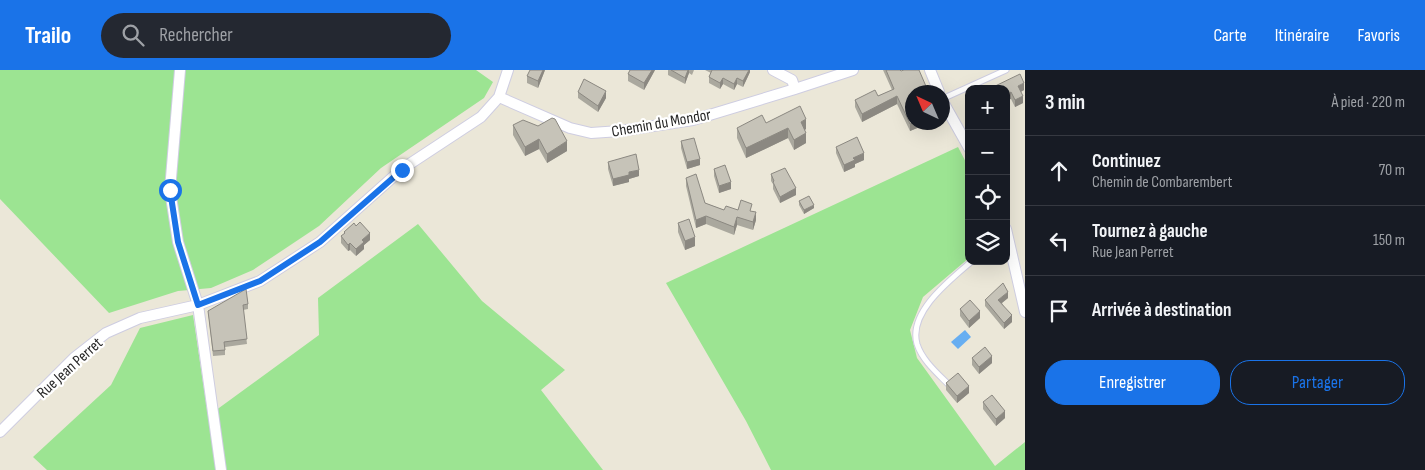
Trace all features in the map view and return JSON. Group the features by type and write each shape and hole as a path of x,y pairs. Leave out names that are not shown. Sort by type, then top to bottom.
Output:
{"street":[{"path":"180,70 170,190 178,242 198,305 221,470"},
{"name":"Rue Jean Perret","path":"0,432 74,358 106,333 140,318 198,305 260,281 320,242 402,170 481,117 500,97 508,70"},
{"path":"773,70 792,80 795,89"},
{"name":"Chemin du Mondor","path":"500,97 570,128 591,133 620,131 693,120 852,70"},
{"path":"930,70 936,85"},
{"path":"950,114 965,141"},
{"path":"1010,251 1025,312"}],"lane":[{"path":"950,96 1006,70"},
{"path":"948,384 926,361 917,346 915,331 920,315 932,299 968,265"}],"green space":[{"path":"0,70 476,70 493,82 484,98 381,168 319,226 253,270 211,288 178,291 109,313 0,199"},
{"path":"958,147 965,160 965,261 923,297 910,330 917,358 995,466 1025,442 1025,470 771,470 746,421 666,283"},
{"path":"418,224 482,301 565,370 541,390 603,470 47,470 33,457 111,385 140,328 193,315 208,416 319,335 318,298"}],"water":[{"path":"965,330 971,337 958,349 951,342"}],"building":[{"path":"530,70 543,70 538,81 527,76"},
{"path":"630,70 652,70 644,83 628,74"},
{"path":"671,70 688,70 685,78"},
{"path":"712,70 749,70 743,81 737,78 734,84 723,78 720,83 709,77"},
{"path":"886,70 919,70 925,85 905,85 905,113 897,96 862,114 855,100 875,90 878,96 894,89"},
{"path":"1020,74 1024,83 1018,86 1023,96 1015,100 1010,93 1010,85 997,85"},
{"path":"584,79 606,91 598,106 578,92"},
{"path":"800,106 806,119 801,122 806,133 794,140 788,128 746,148 737,128 762,115 766,123"},
{"path":"552,118 555,119 567,141 547,154 539,139 525,147 513,125 523,120 538,126"},
{"path":"857,137 864,153 844,165 836,147"},
{"path":"694,138 700,159 687,162 681,141"},
{"path":"636,154 639,170 613,179 608,162"},
{"path":"725,165 731,182 719,186 714,169"},
{"path":"785,168 796,188 780,197 771,174"},
{"path":"696,174 705,203 724,210 726,206 738,210 741,200 752,204 750,211 756,212 753,222 737,217 734,227 706,216 696,220 686,178"},
{"path":"809,196 814,205 804,210 799,201"},
{"path":"689,219 695,237 685,241 678,223"},
{"path":"360,222 370,233 356,249 350,243 348,245 341,236 354,223 356,226"},
{"path":"1003,283 1008,292 998,300 1012,315 1004,323 985,300"},
{"path":"246,289 248,304 243,305 247,339 224,342 225,350 213,351 208,311"},
{"path":"970,300 980,311 969,321 960,309"},
{"path":"985,347 992,356 979,367 972,358"},
{"path":"958,373 969,386 957,396 946,383"},
{"path":"992,395 1005,411 996,419 983,402"}],"route":[{"path":"170,190 178,242 198,305 260,281 320,242 402,170"}]}
